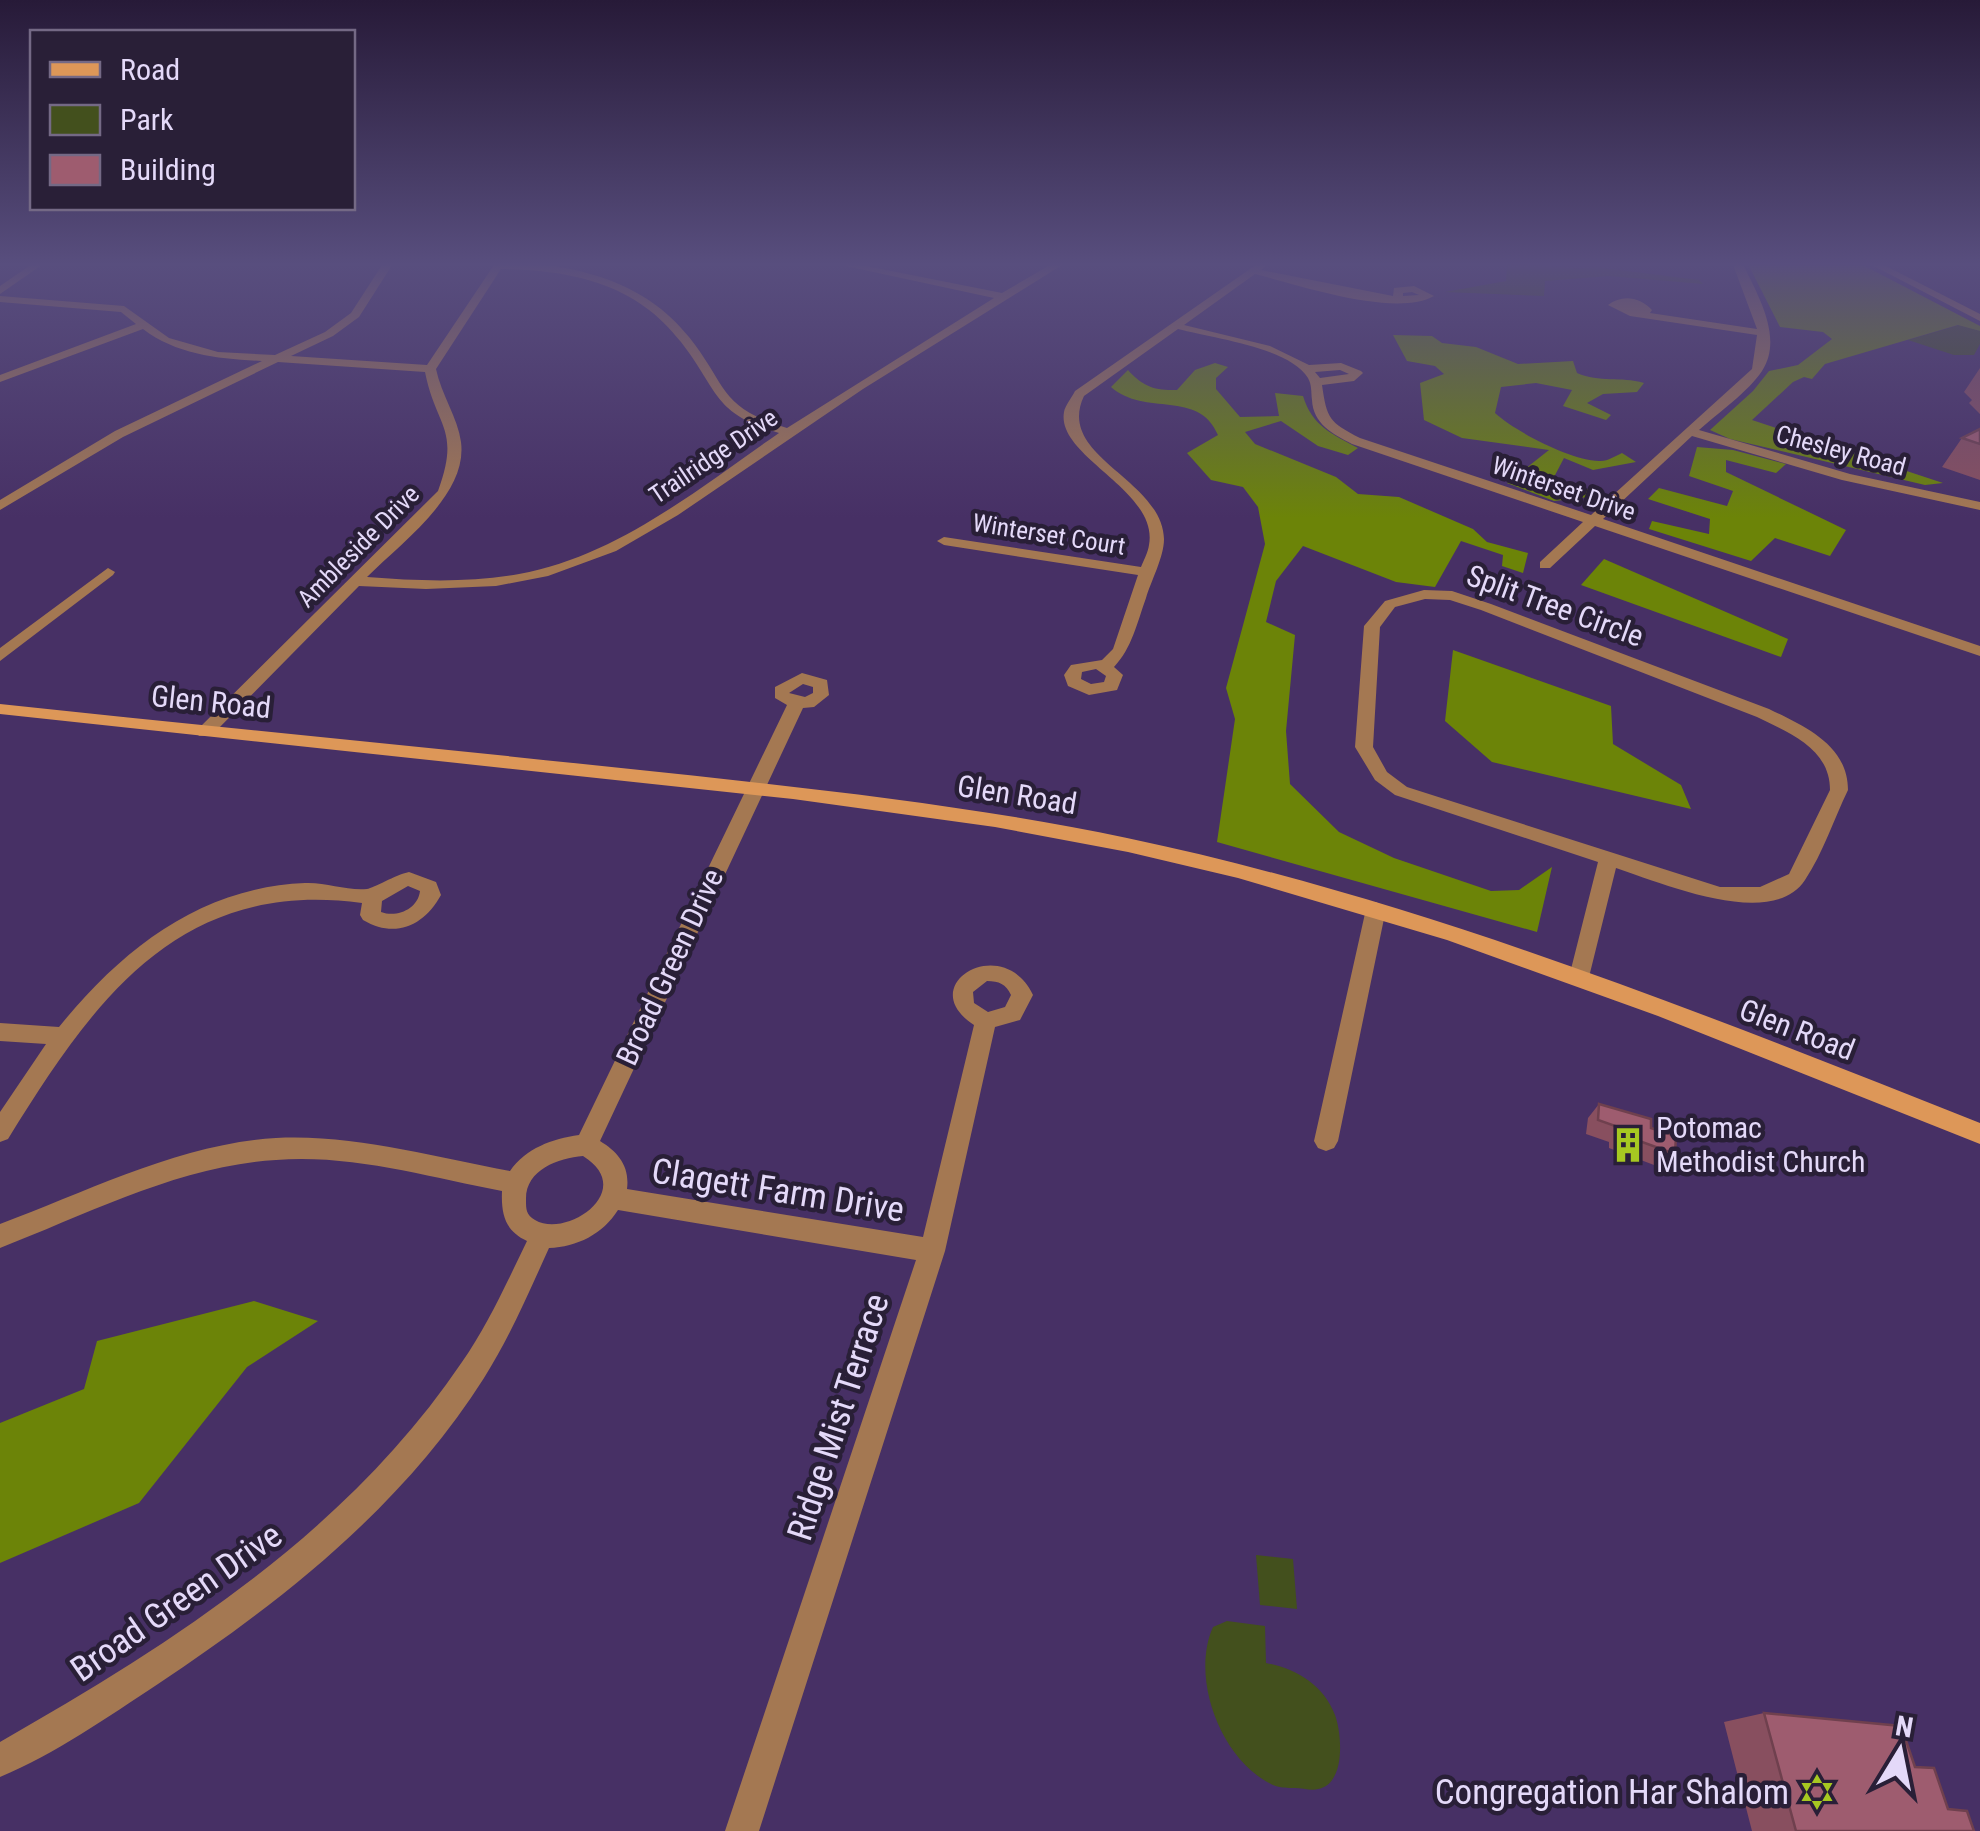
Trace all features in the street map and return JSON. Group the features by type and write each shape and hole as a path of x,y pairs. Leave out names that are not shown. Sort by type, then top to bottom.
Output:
{"main road":[{"name":"Glen Road","path":"0,709 754,788 1038,827 1200,862 1376,909 1579,977 1980,1134"}],"street":[{"path":"0,379 84,347"},
{"path":"185,347 278,360 430,369 444,347"},
{"path":"0,506 119,434 303,347"},
{"path":"689,347 727,408 755,424 788,432"},
{"name":"Trailridge Drive","path":"355,581 429,587 481,584 542,574 587,559 659,521 788,432 923,347"},
{"path":"1105,666 1120,651 1158,542 1154,515 1076,438 1067,420 1070,404 1080,394 1146,347"},
{"name":"Winterset Drive","path":"1254,347 1278,354 1312,376 1317,411 1324,422 1344,436 1980,651"},
{"path":"1545,565 1757,370 1764,347"},
{"name":"Ambleside Drive","path":"205,732 444,492 456,463 458,439 432,389 430,369"},
{"name":"Chesley Road","path":"1692,432 1847,477 1980,506"},
{"name":"Winterset Court","path":"944,540 1147,572"},
{"path":"0,656 108,572"},
{"name":"Split Tree Circle","path":"1424,594 1452,596 1486,606 1786,722 1823,748 1835,762 1839,790 1804,867 1785,888 1764,894 1720,894 1609,858 1426,802 1401,791 1382,776 1364,747 1362,731 1372,626 1390,604 1424,594"},
{"name":"Broad Green Drive","path":"586,1145 796,704"},
{"path":"1579,977 1609,858"},
{"path":"0,1132 66,1036 128,961 196,916 268,894 306,890 373,896"},
{"path":"1326,1142 1376,909"},
{"name":"Ridge Mist Terrace","path":"742,1831 932,1251 986,1021"},
{"path":"0,1032 66,1036"},
{"path":"586,1145 602,1151 614,1165 618,1181 613,1198 599,1218 561,1237 542,1236 522,1226 512,1198 526,1168 544,1153 586,1145"},
{"path":"0,1236 167,1174 236,1154 276,1148 314,1148 516,1183"},
{"name":"Clagett Farm Drive","path":"613,1198 932,1251"},
{"name":"Broad Green Drive","path":"0,1760 142,1680 224,1624 324,1543 388,1478 453,1400 495,1335 542,1236"}],"green space":[{"path":"1400,347 1477,347 1518,364 1573,361 1577,373 1585,376 1644,383 1637,392 1603,394 1587,403 1611,415 1606,420 1563,406 1572,390 1536,383 1501,387 1495,413 1529,436 1573,456 1602,461 1622,453 1636,462 1593,470 1564,458 1553,479 1607,495 1554,501 1507,483 1549,450 1462,438 1424,420 1420,383 1444,374 1435,366 1407,361"},
{"path":"1821,347 1881,347 1825,364 1812,379 1804,377 1793,382 1752,420 1943,483 1925,485 1730,439 1710,430 1769,371 1798,365"},
{"path":"1931,347 1978,347 1974,355 1954,355"},
{"path":"1215,363 1228,367 1216,378 1216,389 1240,417 1279,416 1275,393 1303,396 1318,422 1358,448 1348,455 1318,446 1281,421 1245,432 1255,444 1336,477 1358,494 1399,497 1473,529 1487,542 1528,553 1523,573 1502,566 1503,555 1461,541 1435,587 1396,582 1303,546 1276,581 1266,622 1295,635 1286,731 1290,784 1339,832 1394,858 1491,891 1519,890 1552,867 1537,932 1217,842 1235,719 1226,688 1265,544 1258,507 1243,487 1211,480 1187,453 1218,435 1198,412 1139,401 1111,387 1128,370 1150,386 1177,390 1195,370"},
{"path":"1697,447 1733,450 1786,464 1776,473 1726,460 1726,472 1846,530 1830,556 1775,538 1751,561 1649,529 1652,521 1709,534 1710,519 1648,499 1659,488 1727,506 1733,491 1689,476"},
{"path":"1604,559 1788,639 1781,657 1581,585"},
{"path":"1453,650 1611,706 1613,744 1681,785 1691,809 1492,762 1445,721"},
{"path":"254,1301 318,1321 247,1367 139,1503 0,1563 0,1423 84,1389 97,1341"},
{"path":"1256,1555 1293,1559 1297,1609 1260,1605"},
{"path":"1227,1621 1265,1626 1266,1663 1307,1680 1330,1704 1337,1723 1340,1757 1327,1785 1313,1790 1273,1785 1238,1757 1225,1738 1208,1693 1205,1670 1213,1627"}],"building":[{"path":"1980,429 1980,444 1962,438"},
{"path":"1599,1104 1651,1119 1651,1128 1676,1136 1675,1154 1620,1134 1621,1128 1598,1120"},
{"path":"1764,1713 1901,1726 1915,1767 1934,1768 1948,1809 1967,1811 1974,1831 1796,1831"}],"place":[{"name":"Potomac Methodist Church","path":"1628,1145"},
{"name":"Congregation Har Shalom","path":"1817,1792"}]}
